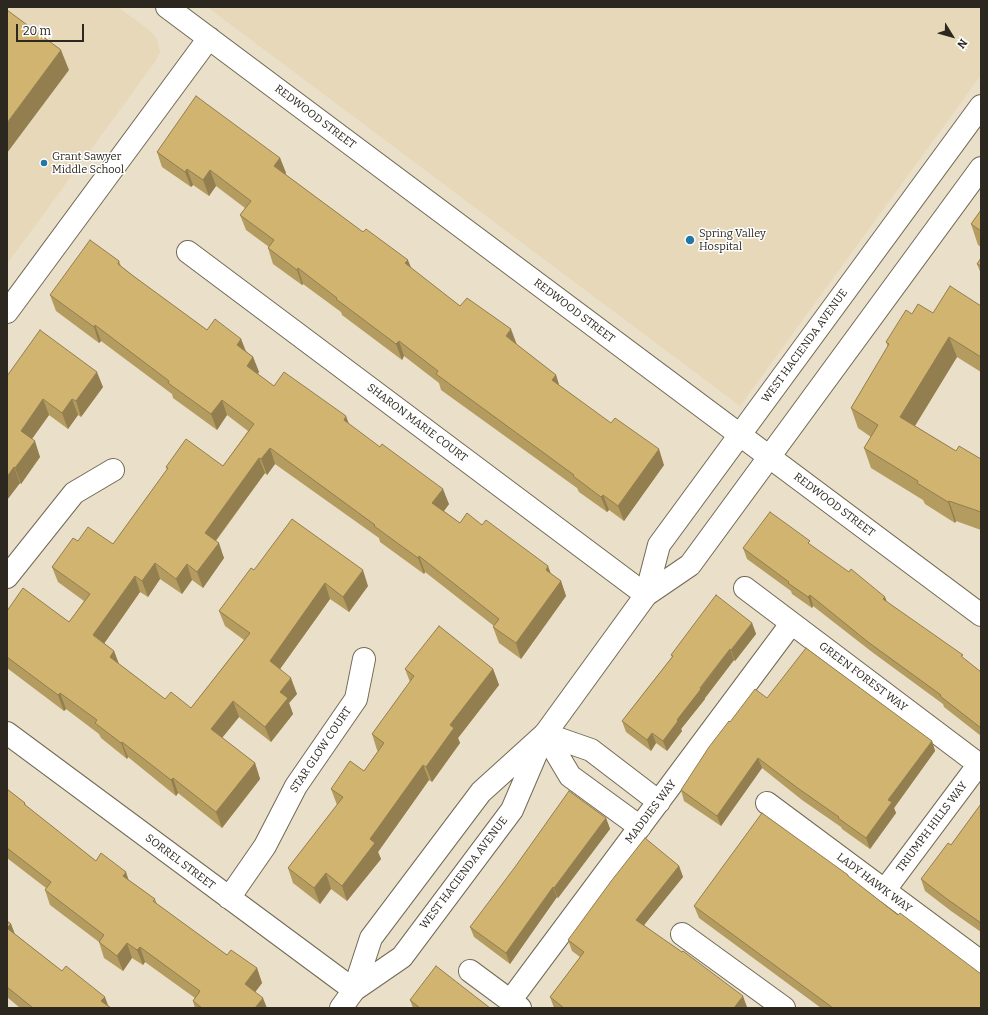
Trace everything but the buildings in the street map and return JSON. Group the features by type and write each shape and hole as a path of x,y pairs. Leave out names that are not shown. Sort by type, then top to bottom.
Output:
{"street":[{"name":"REDWOOD STREET","path":"167,7 981,615"},
{"path":"7,312 209,38"},
{"name":"WEST HACIENDA AVENUE","path":"646,595 659,545 981,106"},
{"name":"WEST HACIENDA AVENUE","path":"341,1008 354,990 371,938 481,792 545,734 646,595 690,565 981,168"},
{"name":"SHARON MARIE COURT","path":"188,252 646,595"},
{"path":"7,577 74,493 113,470"},
{"name":"GREEN FOREST WAY","path":"745,588 980,765"},
{"name":"MADDIES WAY","path":"515,1004 658,802 791,624"},
{"name":"STAR GLOW COURT","path":"229,898 265,846 296,786 356,699 364,659"},
{"name":"SORREL STREET","path":"7,733 354,990"},
{"path":"545,734 591,750 658,802"},
{"path":"545,734 570,776 640,827"},
{"name":"WEST HACIENDA AVENUE","path":"354,990 402,957 507,817 512,810 545,734"},
{"name":"TRIUMPH HILLS WAY","path":"884,891 980,765"},
{"name":"LADY HAWK WAY","path":"767,804 981,962"},
{"path":"682,934 784,1008"},
{"path":"470,971 515,1004"}],"shaded area":[{"name":"Grant Sawyer Middle School","path":"7,7 118,7 148,29 157,39 160,52 155,62 7,264"},
{"name":"Spring Valley Hospital","path":"207,7 981,7 981,75 740,406"}],"place":[{"name":"Grant Sawyer Middle School","path":"44,163"},
{"name":"Spring Valley Hospital","path":"690,240"}]}
